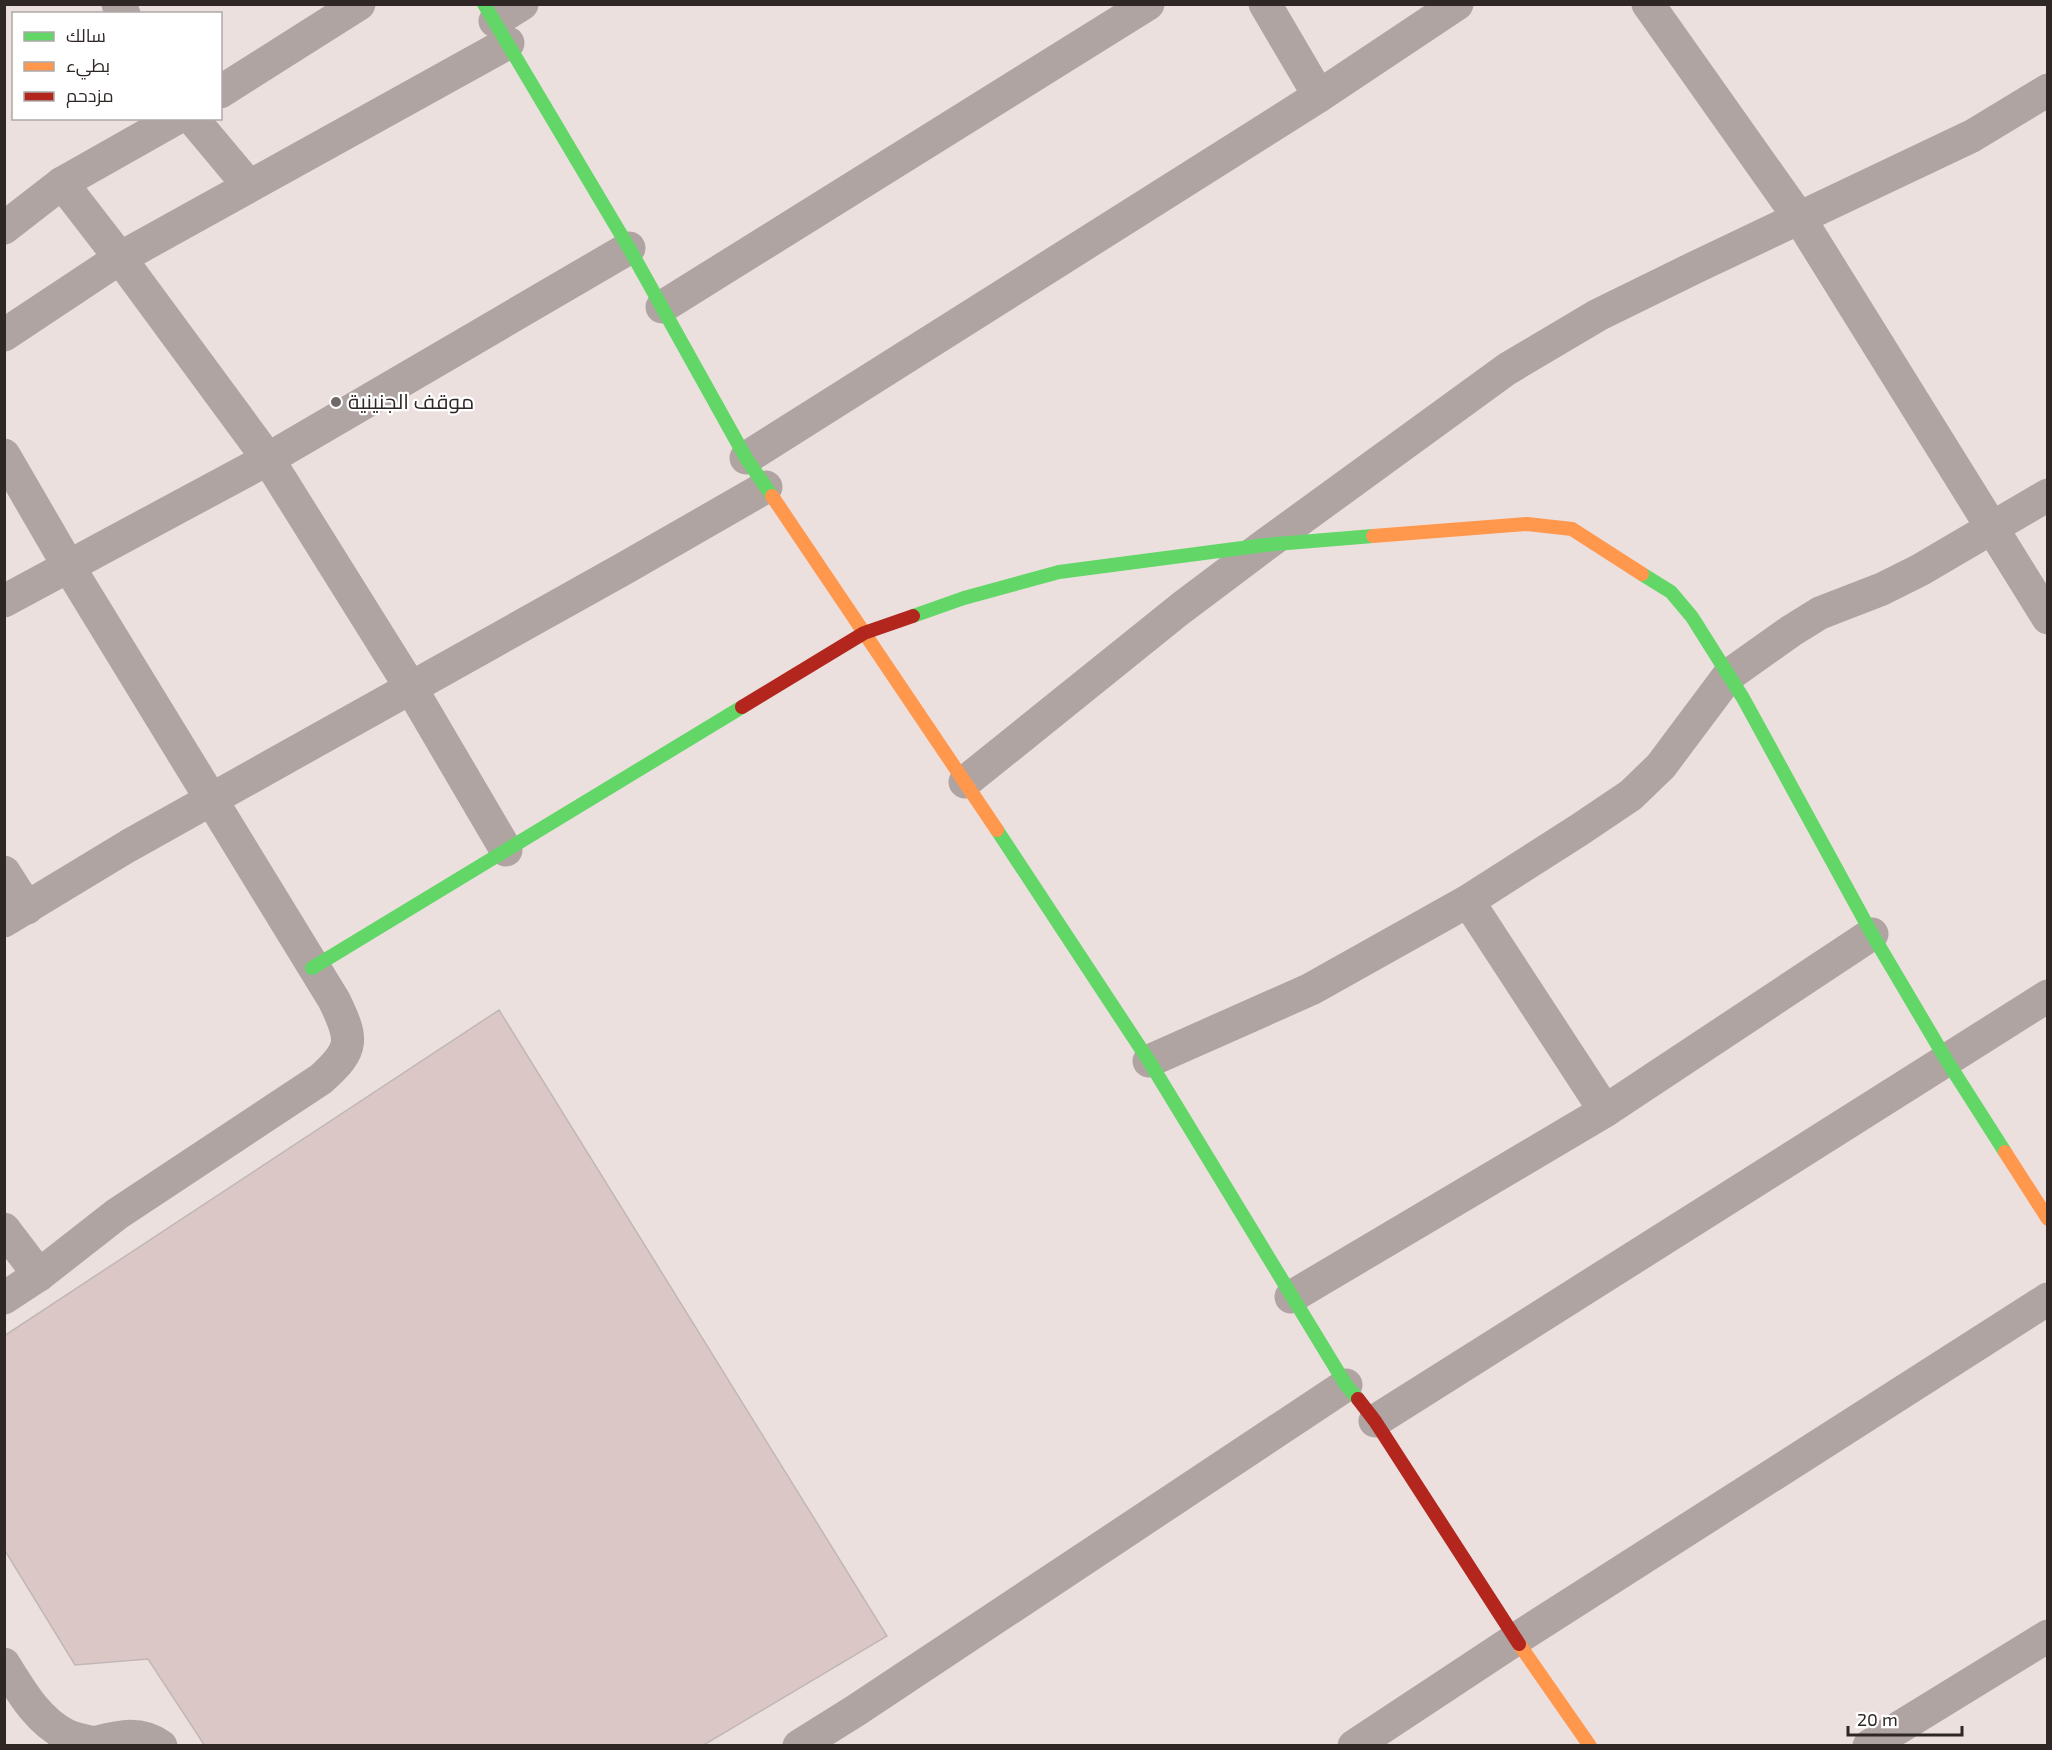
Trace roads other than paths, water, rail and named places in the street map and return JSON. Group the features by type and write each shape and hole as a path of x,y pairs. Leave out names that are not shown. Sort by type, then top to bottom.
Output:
{"street":[{"path":"222,91 359,4"},
{"path":"662,307 1148,4"},
{"path":"1265,4 1319,96"},
{"path":"746,458 1319,96 1457,4"},
{"path":"1648,4 1800,219 2048,618"},
{"path":"4,335 120,258 248,185 502,18 746,458 965,782 1149,1061 1346,1385 1375,1421 1516,1639 1590,1746"},
{"path":"965,782 1180,609 1507,369 1598,315 2044,102"},
{"path":"4,228 62,183 173,120"},
{"path":"194,120 248,185"},
{"path":"62,183 268,459 411,688 506,850"},
{"path":"4,601 268,459 629,248"},
{"path":"4,455 210,800 312,968 334,1000 345,1023 348,1044 340,1062 321,1079 117,1214 39,1275 4,1298"},
{"path":"4,872 16,914 128,846 766,487"},
{"path":"1149,1061 1311,988 1468,901 1631,795 1661,766 1729,675 1820,613 1920,570 2048,495"},
{"path":"312,968 864,633 964,598 1059,572 1266,545 1527,524 1572,529 1671,592 1692,617 1729,675 1872,934 1947,1061 2048,1219"},
{"path":"1468,901 1605,1111"},
{"path":"1291,1297 1605,1111 1872,934"},
{"path":"1375,1421 2048,996"},
{"path":"4,1229 39,1275"},
{"path":"1354,1746 1516,1639 2048,1299"},
{"path":"799,1746 1346,1385"},
{"path":"1869,1746 2048,1636"},
{"path":"4,1664 29,1703 49,1724 67,1736 92,1744 134,1735 151,1738 161,1746"}],"place":[{"name":"موقف الجنينية","path":"336,402"}]}
